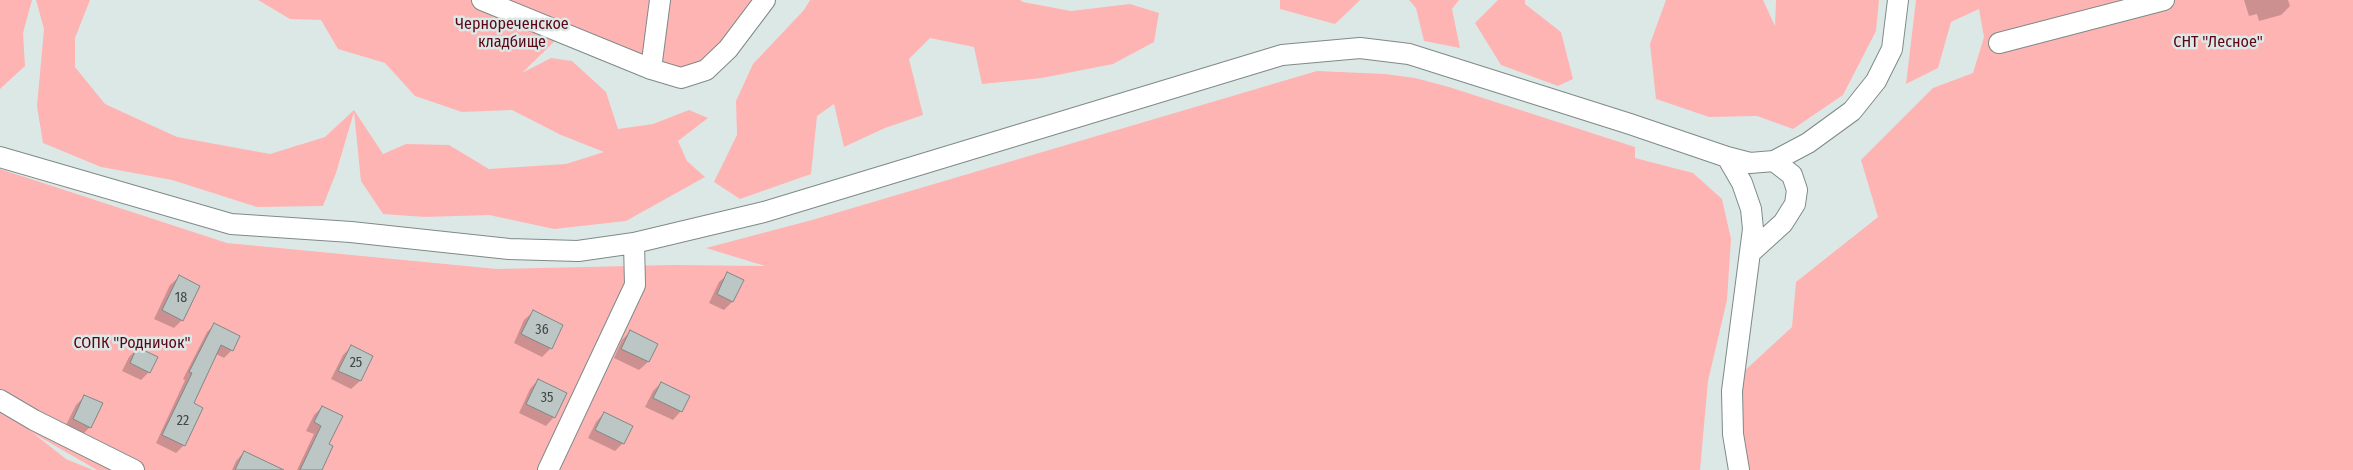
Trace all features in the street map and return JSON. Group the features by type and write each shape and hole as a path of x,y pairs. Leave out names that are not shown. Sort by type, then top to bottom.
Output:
{"street":[{"path":"482,0 651,69 681,78 706,70 728,49 765,0"},
{"path":"651,69 660,0"},
{"path":"0,157 232,224 351,232 509,249 578,251 634,243 764,212 1282,55 1360,48 1409,54 1750,163 1774,161 1808,144 1852,112 1876,81 1892,49 1898,0"},
{"path":"1999,43 2164,0"},
{"path":"1727,157 1742,183 1751,209 1753,229 1732,391 1733,434 1739,470"},
{"path":"1750,253 1783,223 1795,204 1797,190 1792,175 1774,161"},
{"path":"548,470 636,285 634,243"},
{"path":"0,400 34,420 134,470"}],"green space":[{"path":"0,0 32,0 23,33 25,66 0,89"},
{"name":"Чернореченское кладбище","path":"36,0 90,0 75,38 75,67 105,104 177,137 270,154 325,137 354,110 383,154 406,144 449,145 489,169 566,164 604,152 561,135 512,110 462,112 415,96 385,63 338,49 321,20 290,19 258,0 755,0 713,55 680,71 565,31 522,73 551,58 572,61 606,92 618,129 653,124 689,110 708,118 678,141 687,161 705,177 626,221 554,229 489,215 425,217 383,214 361,181 354,112 336,173 323,206 257,207 172,180 101,167 43,143 37,106 44,29"},
{"path":"810,0 1020,0 1071,11 1130,4 1159,13 1154,42 1113,64 1042,78 982,84 974,47 930,38 909,59 923,115 885,128 844,147 834,104 817,116 811,174 740,199 714,182 737,135 736,101 753,64 804,10"},
{"path":"1280,0 1360,0 1335,24 1280,9"},
{"path":"1409,0 1459,0 1452,9 1460,48 1424,41 1416,8"},
{"path":"1498,0 1525,0 1525,4 1561,32 1573,79 1558,86 1501,65 1475,23"},
{"path":"1666,0 1763,0 1775,26 1776,0 1879,0 1876,31 1843,95 1793,129 1757,116 1709,117 1656,99 1650,44"},
{"name":"СНТ \"Лесное\"","path":"1916,0 2353,0 2353,470 1747,470 1744,462 1741,374 1792,327 1796,282 1878,217 1861,160 1933,88 1973,73 1984,37 1979,9 1951,22 1938,68 1906,84"},
{"name":"СОПК \"Родничок\"","path":"1317,71 1385,74 1415,78 1449,87 1635,147 1635,158 1693,173 1722,199 1731,239 1727,300 1708,381 1700,470 97,470 33,433 66,459 93,470 0,470 0,169 227,243 497,269 673,265 765,266 706,248 812,220"}],"building":[{"path":"727,272 744,280 733,302 717,294"},
{"path":"179,275 200,286 183,321 162,310"},
{"path":"533,310 563,325 552,349 521,334"},
{"path":"214,323 240,336 233,351 221,345 194,403 203,408 185,446 162,435 192,373 189,372"},
{"path":"630,330 658,344 649,362 621,349"},
{"path":"351,345 373,356 361,381 338,371"},
{"path":"137,347 158,357 150,373 130,363"},
{"path":"538,379 567,393 555,418 526,404"},
{"path":"661,382 690,396 682,412 653,398"},
{"path":"84,395 103,403 91,428 73,419"},
{"path":"322,406 343,416 329,444 333,446 322,470 300,470 321,426 314,422"},
{"path":"604,412 633,426 624,444 595,430"},
{"path":"244,451 284,470 235,470"}]}
